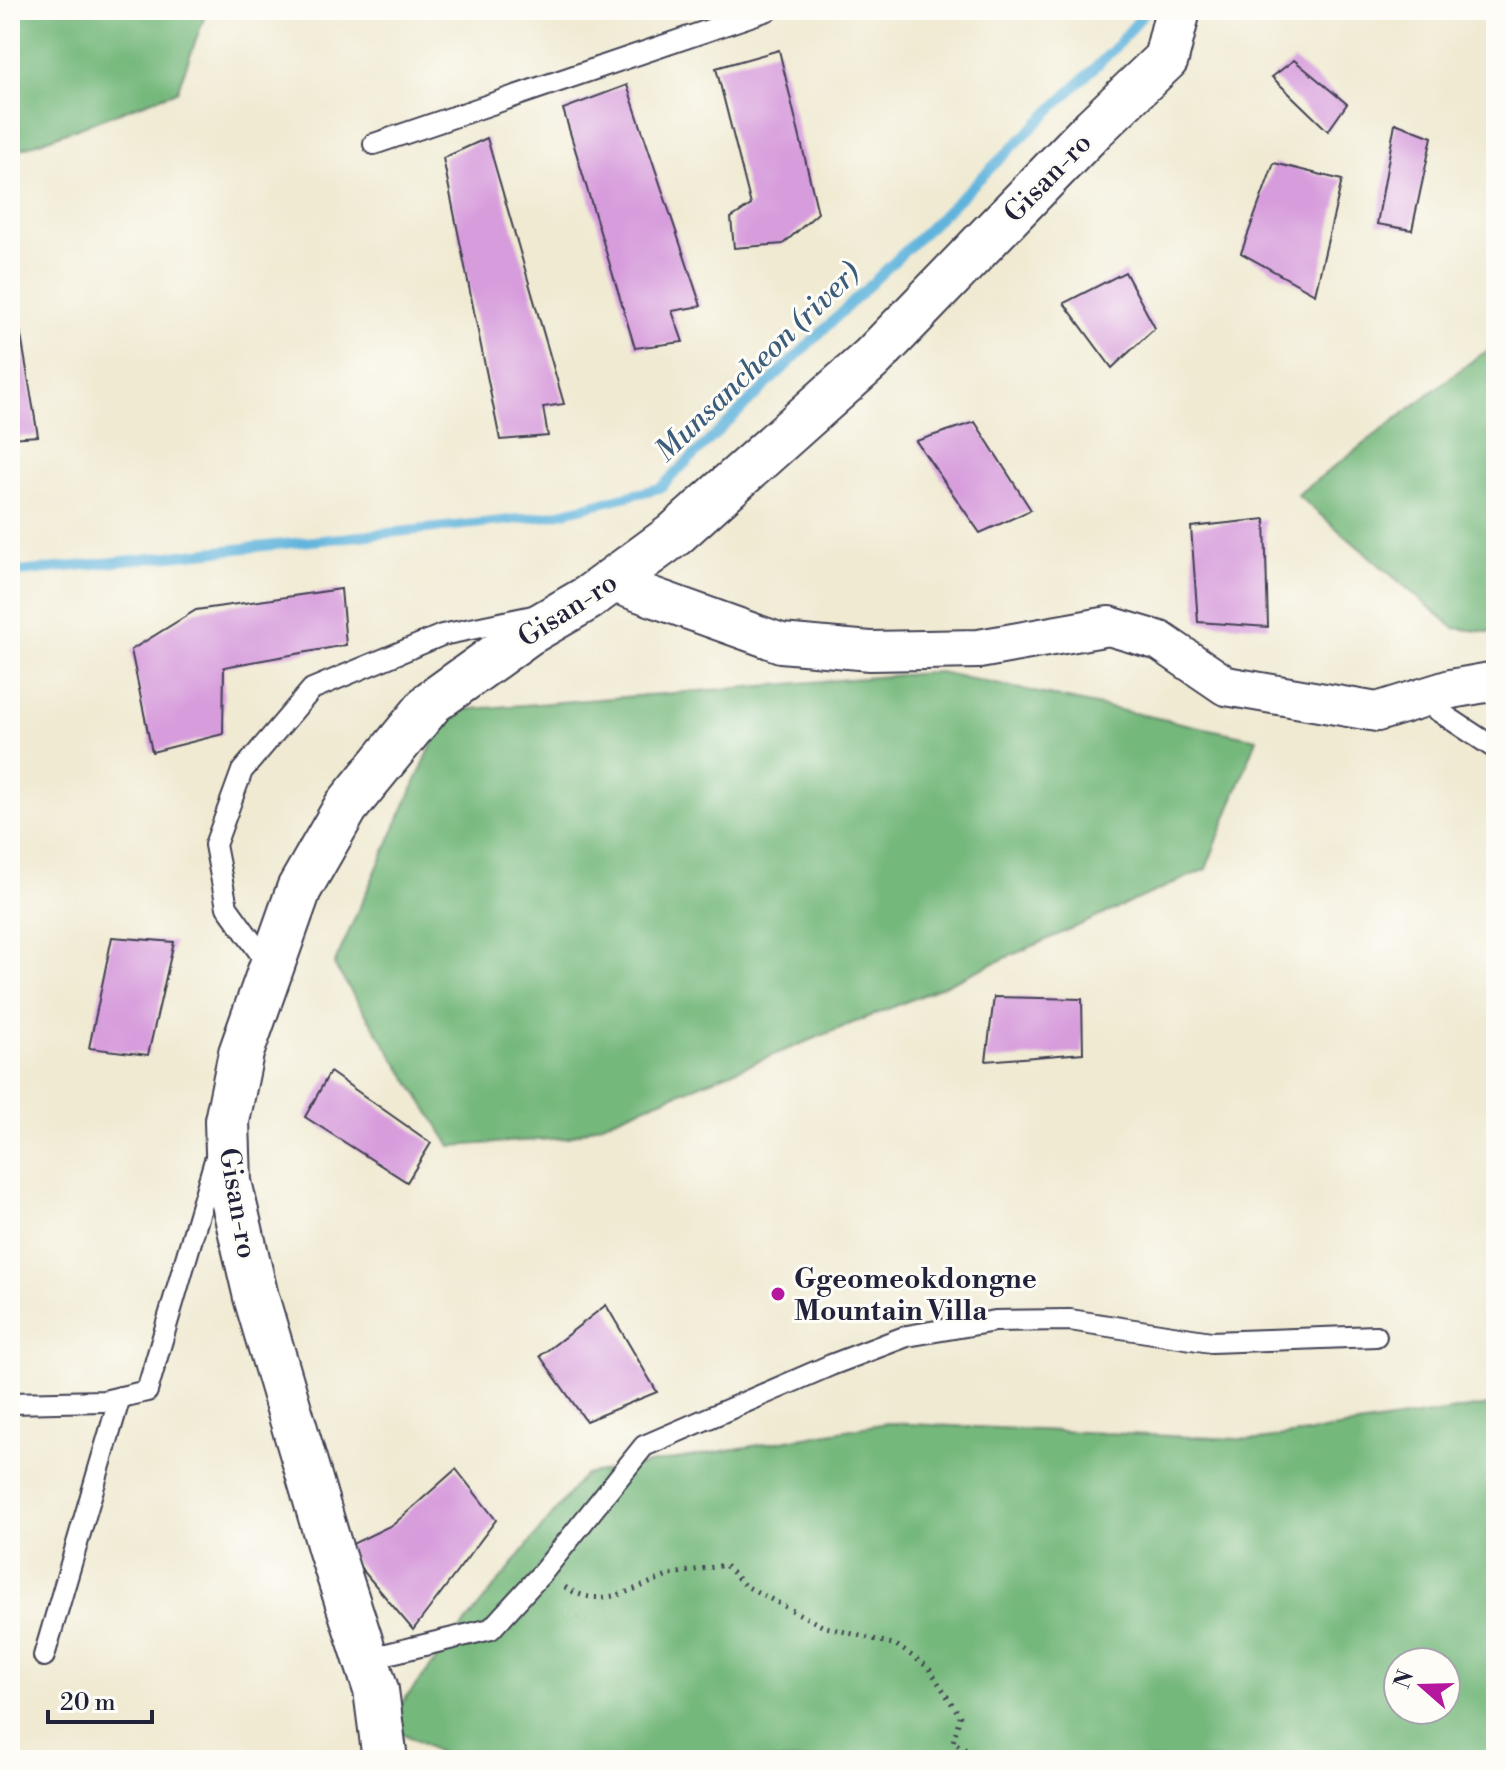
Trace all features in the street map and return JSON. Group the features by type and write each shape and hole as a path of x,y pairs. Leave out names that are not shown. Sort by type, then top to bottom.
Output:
{"main road":[{"name":"Gisan-ro","path":"366,1659 256,1297 229,1182 227,1121 241,1053 299,889 346,807 432,702 528,633 611,582 674,535 872,358 1094,128 1166,59 1178,10"},
{"path":"366,1659 376,1690 385,1760"}],"street":[{"path":"611,582 781,643 870,651 979,649 1109,626 1160,641 1226,686 1377,712 1451,689 1496,681"}],"lane":[{"path":"374,144 768,10"},
{"path":"270,967 227,907 215,845 242,771 312,689 442,635 572,607"},
{"path":"1420,699 1496,749"},
{"path":"10,1403 104,1401 147,1391 227,1121"},
{"path":"366,1659 491,1629 543,1572 644,1446 831,1365 907,1336 995,1321 1070,1320 1211,1342 1376,1336"},
{"path":"44,1656 120,1397"}],"path":[{"path":"543,1572 575,1594 611,1598 670,1575 725,1565 744,1585 822,1626 896,1645 928,1667 960,1716 953,1742 983,1760"}],"green space":[{"path":"10,10 207,10 177,91 10,153"},
{"path":"1496,346 1496,633 1454,628 1297,495 1477,357"},
{"path":"939,672 1257,739 1206,869 920,996 567,1138 451,1146 334,965 447,711"},
{"path":"1496,1404 1496,1760 453,1760 385,1724 584,1475 887,1423 1259,1440"}],"building":[{"path":"1431,10 1496,10 1496,16 1430,15"},
{"path":"779,50 818,213 783,244 734,248 731,218 751,205 716,68"},
{"path":"1294,60 1347,104 1328,131 1272,77"},
{"path":"627,85 701,306 672,311 683,342 635,348 563,109"},
{"path":"1395,123 1432,137 1412,230 1377,224"},
{"path":"487,138 564,404 543,407 548,436 500,440 443,158"},
{"path":"1274,163 1342,180 1315,294 1241,253"},
{"path":"1125,272 1155,328 1112,368 1064,303"},
{"path":"12,282 38,436 10,438"},
{"path":"975,422 1031,510 980,533 916,441"},
{"path":"1265,519 1268,627 1198,622 1191,527"},
{"path":"341,589 346,645 224,667 223,734 152,752 131,650 196,610"},
{"path":"112,937 174,942 148,1055 89,1048"},
{"path":"994,997 1082,999 1083,1053 986,1061"},
{"path":"330,1072 431,1143 407,1182 305,1117"},
{"path":"606,1305 657,1392 586,1421 540,1356"},
{"path":"456,1469 496,1520 413,1630 344,1548 394,1524"}],"waterway":[{"name":"Munsancheon (river)","path":"10,573 548,516 660,488 1113,50 1147,10"}],"place":[{"name":"Ggeomeokdongne Mountain Villa","path":"778,1294"}]}
